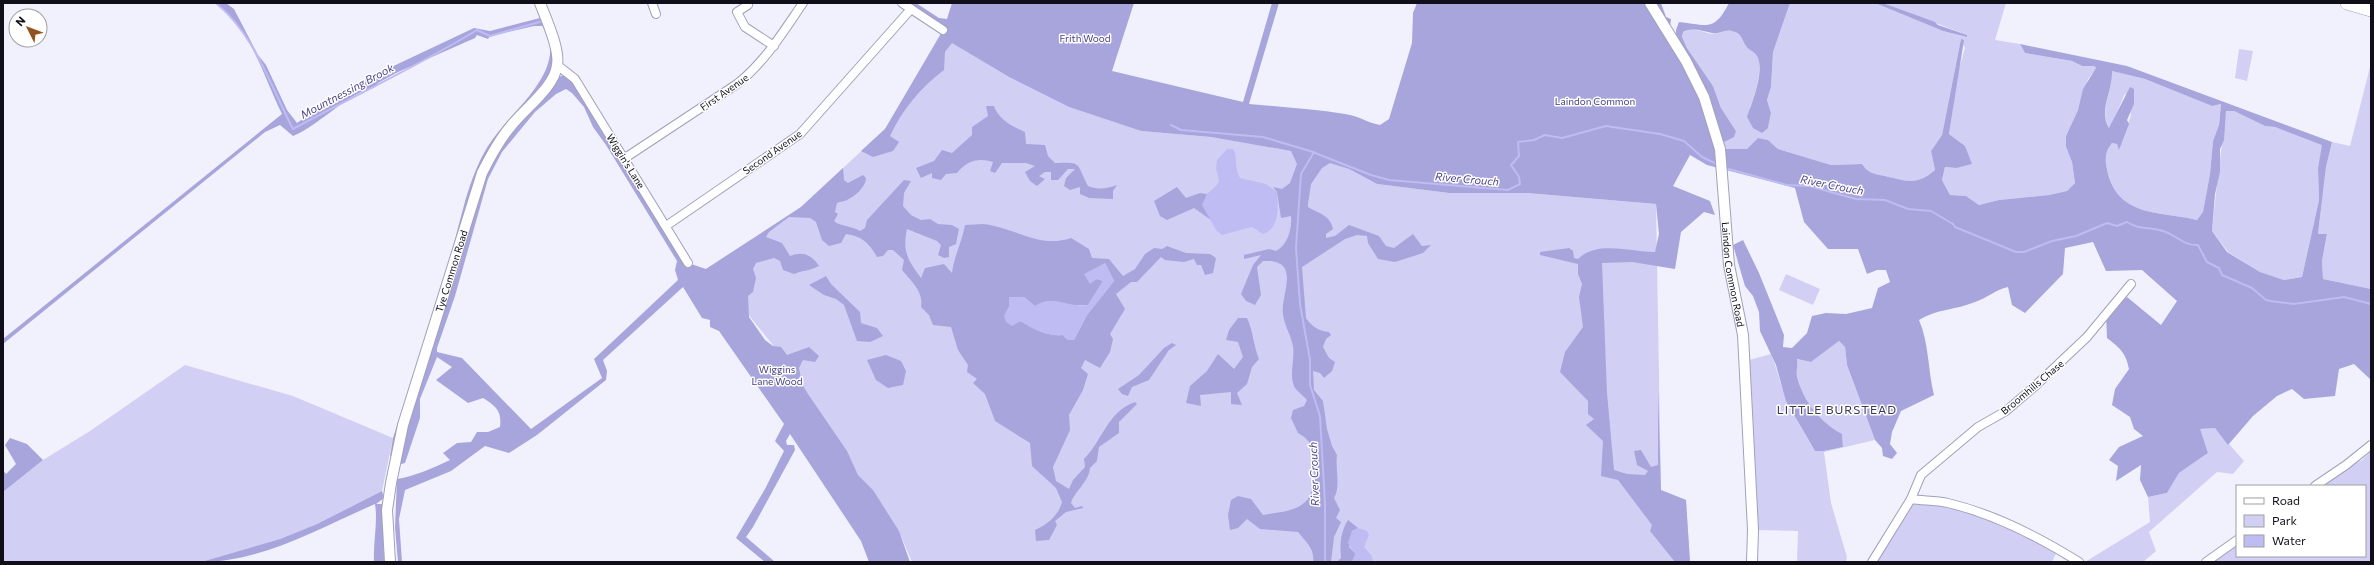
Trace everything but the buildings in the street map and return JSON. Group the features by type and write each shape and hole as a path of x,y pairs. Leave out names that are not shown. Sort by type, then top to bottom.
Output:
{"main road":[{"path":"2348,3 2371,10"}],"street":[{"path":"540,3 554,43 557,65"},
{"path":"652,3 656,14"},
{"name":"First Avenue","path":"625,158 753,72 774,46 803,3"},
{"path":"902,3 944,30"},
{"name":"Laindon Common Road","path":"1650,3 1686,61 1704,97 1720,149 1729,265 1743,335 1753,530 1752,562"},
{"path":"748,5 737,12 745,27 774,46"},
{"name":"Second Avenue","path":"666,226 800,134 911,9"},
{"name":"Wiggin's Lane","path":"557,65 575,79 625,158 688,263"},
{"name":"Tye Common Road","path":"390,562 387,510 403,425 482,173 500,140 511,125 544,90 557,65"},
{"name":"Broomhills Chase","path":"1872,562 1911,499 1921,475 1978,427 2006,411 2034,387 2087,337 2131,284"},
{"path":"2316,485 2346,465 2371,445"},
{"path":"1911,499 1948,503 1990,516 2056,548 2079,562"},
{"path":"2206,562 2236,541"}],"green space":[{"name":"Wiggins Lane Wood","path":"216,3 226,3 234,9 258,55 266,65 287,110 297,123 349,87 474,28 490,31 540,18 535,3 540,3 557,65 490,157 434,340 458,270 487,171 513,130 551,89 559,77 568,73 688,263 706,269 801,207 843,168 844,180 848,183 863,175 866,178 866,181 857,194 846,201 837,203 835,212 838,214 834,221 836,223 860,231 865,228 867,220 904,180 911,181 904,193 903,206 911,215 921,220 930,219 938,224 952,225 959,229 956,244 949,247 949,257 944,258 938,255 941,245 937,241 907,229 905,244 907,255 921,278 925,268 944,264 952,273 954,261 965,225 983,224 1048,241 1059,241 1071,238 1089,249 1092,258 1109,259 1123,276 1135,269 1145,254 1154,248 1162,249 1167,246 1186,253 1210,254 1216,258 1213,273 1205,275 1201,265 1197,265 1194,259 1184,262 1165,260 1161,257 1137,282 1131,282 1116,294 1125,309 1110,334 1113,339 1110,352 1100,368 1085,360 1081,368 1088,374 1083,390 1069,415 1070,430 1053,467 1056,481 1069,489 1073,480 1085,467 1084,459 1112,419 1118,412 1126,407 1135,402 1137,404 1119,422 1119,433 1099,447 1097,461 1090,468 1085,482 1071,503 1075,508 1082,506 1083,508 1066,512 1055,521 1057,525 1049,540 1036,541 1035,530 1052,519 1060,507 1062,502 1056,488 1032,466 1030,443 995,421 985,394 973,383 977,379 967,372 968,365 958,350 951,327 933,325 929,315 921,307 921,296 919,292 902,270 904,260 893,250 888,250 883,256 877,257 871,248 861,238 852,235 846,234 841,243 829,246 822,240 816,222 810,218 789,217 769,232 766,237 782,243 790,256 799,254 807,255 819,266 794,274 783,270 780,261 774,258 756,263 753,269 756,278 753,292 748,296 749,317 765,340 773,346 781,347 787,355 809,347 819,356 815,362 803,360 799,368 802,384 847,451 858,475 873,490 899,531 910,562 869,562 861,541 790,434 786,441 787,445 794,445 795,450 746,537 775,562 765,562 736,538 765,489 784,451 775,441 784,424 719,331 710,327 710,320 702,318 683,287 603,360 607,371 606,380 537,435 509,453 485,446 451,471 405,490 399,519 402,562 398,562 395,528 397,479 431,469 450,460 443,453 457,443 471,442 477,432 488,432 500,427 500,417 495,406 483,398 468,403 436,380 452,367 437,357 420,399 420,418 405,463 394,466 397,455 390,456 393,438 454,244 465,201 475,173 488,146 496,134 529,96 539,82 546,68 550,54 549,39 543,26 534,26 490,36 488,39 477,35 475,38 398,72 378,83 374,88 365,90 355,95 314,124 293,136 280,125 265,132 3,344 3,339 282,114 248,40 229,15","holes":["566,89 572,93 584,107 593,127 606,145 677,261 675,270 678,280 594,359 602,378 531,429 462,358 437,352 437,348 455,296 488,179 502,152 535,112 556,94","1105,263 1114,281 1087,315 1074,340 1068,340 1063,335 1052,335 1041,332 1020,321 1004,316 1009,307 1024,297 1035,306 1088,305 1103,281 1097,279"]},
{"path":"902,3 916,3 939,18 947,19 952,3 1134,3 1112,71 1243,102 1272,3 1279,3 1249,104 1309,109 1345,114 1380,125 1389,119 1412,43 1413,13 1417,3 1661,3 1666,17 1671,19 1669,35 1676,44 1676,30 1679,22 1704,25 1714,23 1719,19 1729,3 1790,3 1773,52 1771,87 1767,100 1771,113 1768,128 1762,133 1753,128 1747,117 1760,72 1756,54 1747,48 1740,35 1735,32 1726,31 1714,33 1694,30 1683,32 1682,37 1687,48 1713,86 1721,108 1736,131 1734,137 1724,142 1718,142 1720,149 1747,149 1758,138 1768,140 1778,149 1831,165 1862,164 1872,173 1905,181 1923,178 1935,170 1931,151 1942,135 1961,39 1964,40 1949,134 1965,146 1972,164 1956,168 1945,167 1942,180 1950,195 1966,196 1979,205 1999,200 2049,195 2067,191 2075,183 2072,162 2066,147 2066,136 2078,110 2083,89 2096,68 2094,66 2082,66 2072,61 2025,53 2020,44 2127,66 2332,142 2326,167 2318,234 2327,234 2322,261 2323,279 2371,289 2371,380 2354,364 2339,369 2335,396 2304,399 2292,389 2277,396 2253,416 2228,445 2215,428 2200,429 2208,453 2179,473 2167,493 2148,497 2140,480 2141,465 2116,481 2118,466 2109,460 2119,447 2143,436 2134,429 2130,417 2112,405 2115,389 2129,369 2122,351 2107,338 2106,314 2127,297 2161,325 2177,301 2142,270 2106,271 2093,242 2065,248 2063,274 2025,313 2012,305 2008,287 1975,302 1932,314 1919,320 1927,348 1934,395 1901,411 1892,432 1890,444 1897,453 1892,459 1883,456 1882,448 1875,440 1847,365 1845,347 1839,341 1811,362 1797,359 1797,377 1804,395 1820,417 1827,424 1842,434 1843,447 1824,451 1815,451 1786,401 1776,365 1760,331 1759,312 1753,296 1745,286 1733,245 1743,240 1759,273 1784,335 1783,347 1792,348 1807,333 1812,316 1826,313 1846,314 1872,308 1878,288 1890,282 1886,270 1877,270 1867,274 1858,249 1828,249 1804,222 1795,188 1707,165 1690,155 1673,186 1710,201 1715,215 1704,212 1681,232 1675,269 1632,262 1602,263 1607,393 1614,470 1627,474 1645,475 1648,471 1637,465 1634,451 1641,450 1651,467 1658,465 1658,389 1661,490 1686,500 1690,562 1675,562 1650,531 1652,525 1618,480 1601,476 1603,441 1586,425 1594,419 1588,414 1588,401 1560,372 1565,352 1583,327 1579,297 1582,284 1578,274 1578,264 1540,255 1540,252 1569,248 1573,251 1574,258 1578,259 1586,253 1604,248 1655,252 1659,234 1656,204 1527,193 1449,193 1377,184 1349,169 1330,163 1322,168 1311,184 1308,204 1308,207 1324,215 1332,224 1333,229 1326,234 1326,238 1335,236 1349,225 1379,236 1386,246 1394,248 1413,234 1422,246 1431,245 1423,253 1395,262 1378,259 1368,243 1367,236 1357,235 1345,239 1302,267 1306,318 1316,328 1329,332 1331,335 1326,339 1323,347 1329,358 1335,362 1332,371 1324,378 1320,373 1313,371 1314,390 1323,401 1327,429 1332,446 1337,455 1337,488 1334,498 1340,510 1336,518 1341,522 1334,537 1331,562 1313,562 1313,553 1311,549 1298,532 1260,529 1247,519 1238,528 1230,530 1228,515 1231,500 1238,496 1251,499 1263,515 1299,507 1308,499 1312,490 1315,468 1314,451 1308,440 1298,433 1291,418 1293,410 1304,406 1307,400 1296,390 1293,381 1293,346 1283,314 1287,280 1286,272 1283,266 1275,262 1263,261 1257,267 1261,295 1255,305 1246,301 1241,294 1253,265 1261,255 1244,259 1244,255 1269,249 1276,251 1284,245 1288,236 1291,226 1291,216 1281,218 1277,192 1273,187 1282,189 1290,183 1297,164 1291,151 1211,137 1141,131 1069,107 1009,77 952,43 945,52 944,70 920,91 906,108 895,126 890,136 899,142 893,151 873,157 861,151 885,129 943,30","holes":["2112,71 2145,79 2212,106 2221,104 2219,125 2213,141 2210,174 2203,212 2197,220 2157,213 2132,206 2122,198 2114,188 2107,170 2106,154 2112,143 2117,144 2119,150 2129,124 2127,120 2134,104 2134,89 2130,87 2109,128 2106,121 2105,107 2112,78","2226,111 2234,111 2265,126 2275,127 2322,145 2318,168 2319,200 2302,277 2284,280 2260,272 2227,252 2212,231 2215,194 2220,172 2220,149 2224,140"]},
{"path":"1790,3 1875,3 1943,31 1967,37 1967,35 1883,3 2006,3 1995,40 2020,44 2025,53 2072,61 2082,66 2094,66 2096,69 2088,79 2078,110 2066,136 2066,147 2072,162 2075,183 2067,191 2049,195 1999,200 1979,205 1966,196 1950,195 1942,180 1945,167 1956,168 1965,146 1949,134 1959,69 1965,48 1961,39 1942,135 1931,151 1935,170 1923,178 1905,181 1872,173 1862,164 1831,165 1778,149 1768,140 1758,138 1747,150 1720,149 1718,141 1736,131 1721,108 1713,86 1687,48 1682,37 1683,32 1698,30 1715,34 1730,30 1740,35 1744,44 1757,54 1760,67 1756,89 1750,107 1768,128 1771,113 1767,100 1771,87 1773,52"},
{"path":"1875,3 1883,3 1935,22 1938,25 1967,35 1967,37 1943,31"},
{"path":"941,36 1009,77 1069,107 1141,131 1211,137 1304,153 1349,169 1377,184 1449,193 1527,193 1656,204 1661,490 1686,500 1690,562 912,562 901,536 866,489 793,370 743,308 706,269 801,207 885,129"},
{"path":"2239,49 2253,51 2247,81 2235,78"},
{"path":"2371,63 2371,289 2323,279 2322,261 2327,235 2318,234 2326,167 2332,142 2350,146"},
{"path":"2112,71 2145,79 2212,106 2221,104 2219,125 2213,141 2210,174 2203,213 2197,220 2157,213 2132,206 2122,198 2114,188 2107,170 2106,154 2112,143 2117,144 2119,149 2131,115 2125,93 2110,129 2105,115"},
{"path":"986,106 994,106 1002,119 1025,132 1026,144 1045,145 1048,156 1055,163 1070,163 1078,166 1088,186 1102,188 1117,185 1113,191 1113,199 1089,198 1080,194 1080,187 1070,190 1064,186 1066,178 1075,169 1068,169 1058,180 1051,180 1051,172 1045,172 1039,176 1045,179 1037,186 1030,181 1025,172 1035,166 1026,163 1002,163 995,173 990,171 993,162 978,160 964,166 957,173 946,174 941,180 932,178 932,173 921,178 916,168 934,161 942,150 952,153 972,135 972,127 988,116"},
{"path":"2226,111 2234,111 2265,126 2275,127 2323,144 2318,168 2319,200 2302,277 2284,280 2260,272 2228,252 2212,231"},
{"path":"1177,187 1186,198 1200,193 1207,194 1204,202 1211,220 1194,208 1167,220 1160,216 1154,201"},
{"path":"1786,274 1820,289 1813,305 1779,290"},
{"path":"826,276 831,284 860,312 861,323 877,328 883,336 870,342 857,341 844,305 836,299 824,295 809,285"},
{"path":"1238,318 1247,318 1251,327 1255,348 1259,359 1252,367 1247,384 1237,393 1242,405 1231,404 1231,392 1200,395 1201,406 1186,403 1190,386 1207,371 1218,354 1234,369 1243,357 1238,342 1226,340 1229,330"},
{"path":"1839,341 1845,347 1847,365 1875,440 1824,452 1831,503 1847,557 1846,562 1797,562 1798,531 1753,530 1745,361 1771,354 1789,403 1815,451 1824,451 1843,447 1842,435 1820,418 1804,395 1797,377 1796,359 1811,362"},
{"path":"1172,343 1176,345 1169,350 1149,380 1132,387 1128,396 1122,394 1118,389 1139,375 1164,348"},
{"path":"886,355 901,361 906,371 903,385 888,388 876,380 867,360"},
{"path":"185,365 293,396 393,438 382,491 317,524 280,539 201,562 3,562 3,492 43,460 90,431"},
{"path":"2215,428 2244,461 2233,474 2217,472 2149,532 2156,551 2143,562 2085,562 2150,522 2148,497 2167,493 2179,473 2208,453 2199,429"},
{"path":"10,438 27,444 43,460 3,492 3,470 6,474 16,464 5,445"},
{"path":"2371,451 2371,562 2206,562 2236,541 2236,557 2366,557 2366,485 2317,485 2362,460"},
{"path":"382,491 384,498 376,504 383,504 384,562 374,562 376,518 375,504 312,533 268,550 224,560 201,562 280,539 317,524"},
{"path":"1911,499 1948,503 2059,547 2052,562 1872,562"},
{"path":"1348,520 1358,528 1352,531 1349,547 1356,554 1352,562 1337,562 1341,558 1341,539 1343,529"}],"water":[{"path":"1227,149 1233,149 1240,178 1266,184 1277,192 1278,204 1275,222 1269,231 1263,234 1252,227 1222,235 1216,230 1202,205 1207,194 1219,181 1216,168 1217,160"},
{"path":"1105,263 1114,281 1087,315 1074,340 1068,340 1062,335 1052,335 1041,332 1021,321 1012,326 1006,322 1004,316 1009,307 1009,297 1024,297 1035,306 1042,302 1048,301 1081,306 1088,305 1103,281 1097,279 1090,284 1084,274"},
{"path":"1358,528 1367,531 1369,535 1364,547 1372,556 1373,562 1352,562 1355,554 1348,543 1352,531"}],"waterway":[{"name":"Mountnessing Brook","path":"216,3 230,16 251,45 293,129 409,68 477,30 490,36 543,21"},
{"name":"River Crouch","path":"1171,125 1181,130 1263,137 1310,151 1371,175 1389,180 1508,190 1520,184 1519,177 1511,165 1519,156 1518,142 1534,140 1545,135 1562,138 1606,126 1660,134 1684,141 1702,157 1717,164"},
{"name":"River Crouch","path":"1314,152 1301,174 1296,248 1300,304 1310,360 1310,385 1320,416 1325,504 1325,562"},
{"name":"River Crouch","path":"1725,168 1787,185 1809,186 1856,199 1885,200 1908,209 1931,211 1953,224 1955,227 2016,252 2024,252 2052,241 2076,236 2107,223 2117,226 2127,222 2132,225 2163,231 2188,244 2198,245 2207,262 2219,268 2222,275 2252,288 2266,300 2294,304 2344,297 2371,304"}],"district":[{"name":"LITTLE BURSTEAD","path":"1837,410"}],"park label":[{"name":"Frith Wood","path":"1085,38"},
{"name":"Laindon Common","path":"1595,101"}]}
